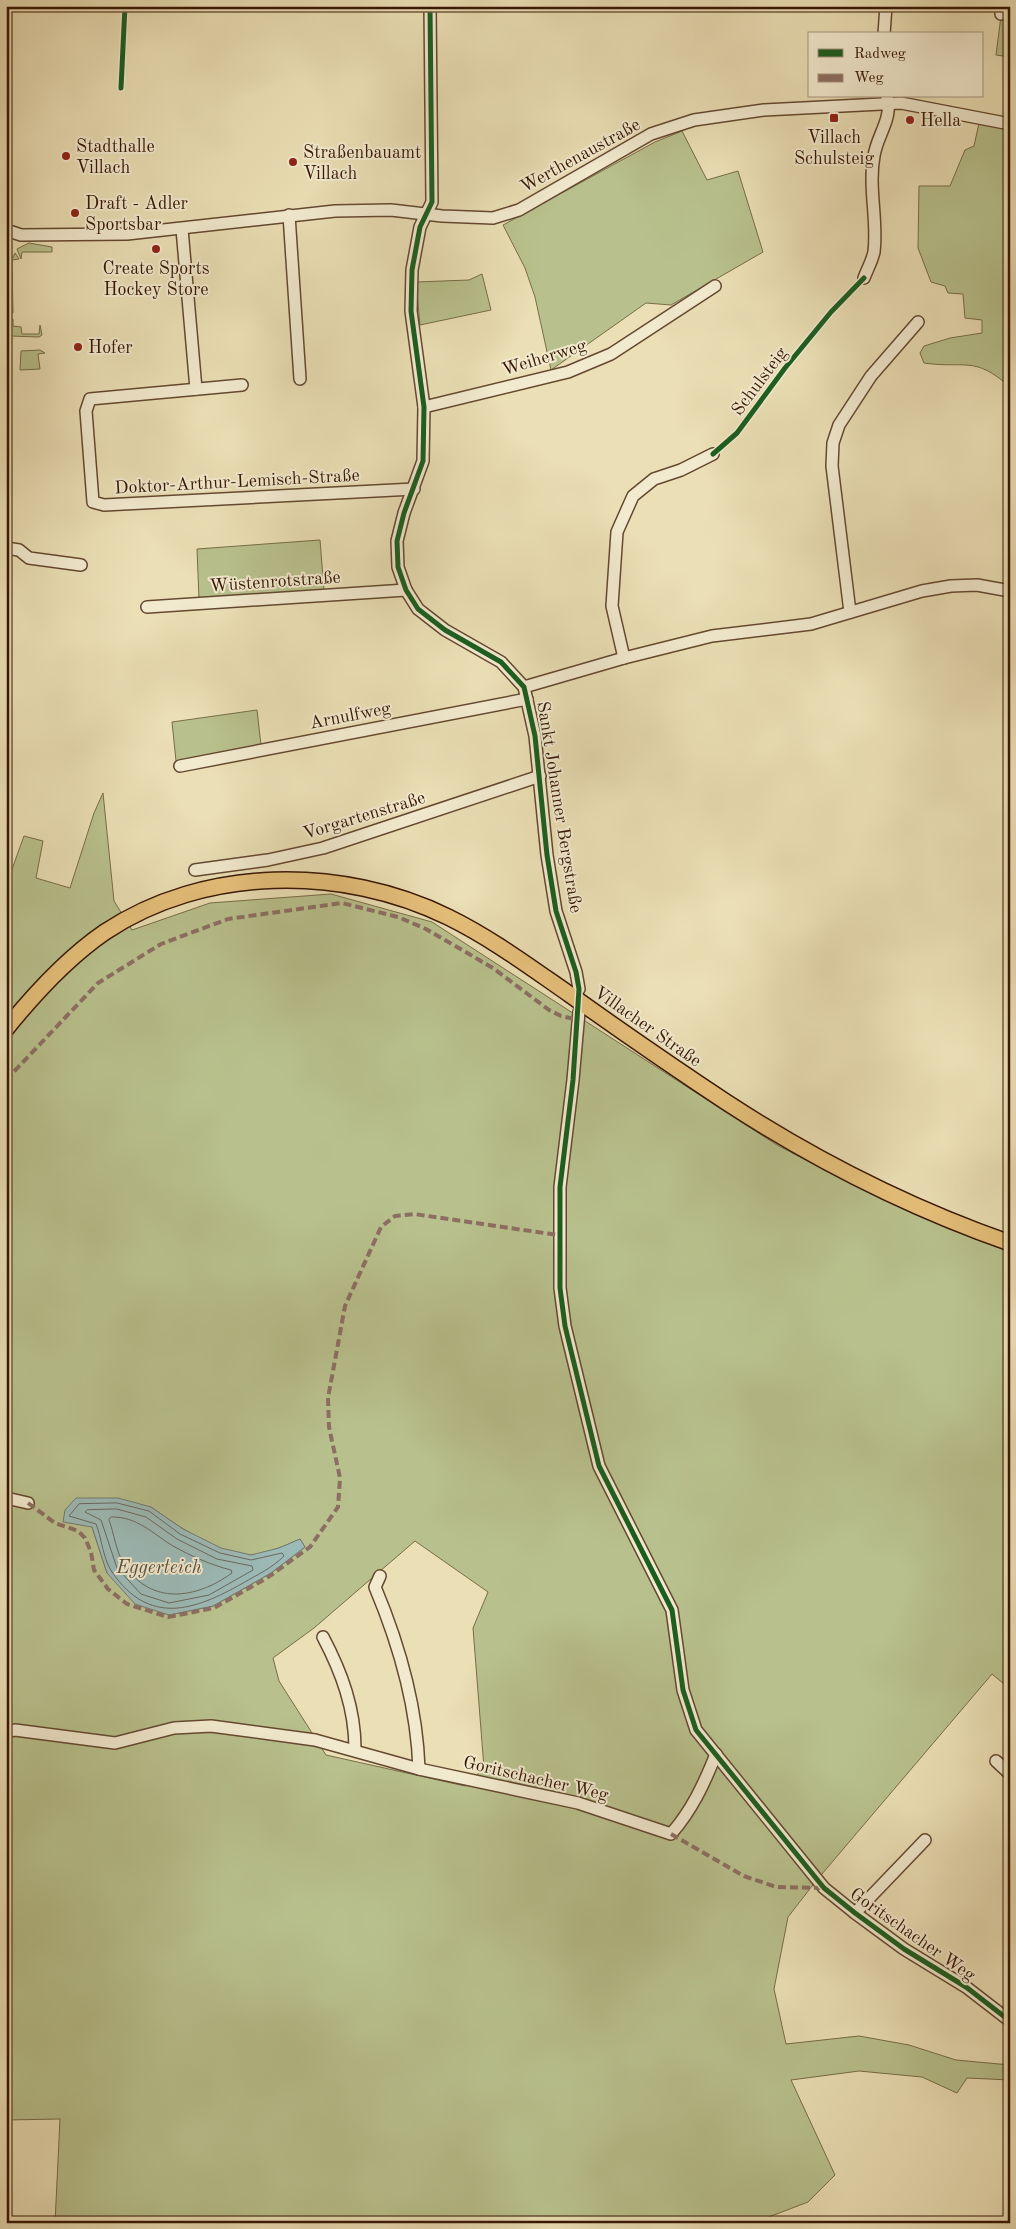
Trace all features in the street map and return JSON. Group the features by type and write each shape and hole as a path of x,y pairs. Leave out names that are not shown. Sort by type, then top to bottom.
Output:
{"main road":[{"name":"Villacher Straße","path":"6,1029 38,992 86,945 124,921 168,900 216,887 248,882 309,880 346,885 386,894 416,904 462,924 510,953 697,1083 789,1141 906,1202 1010,1243"}],"street":[{"path":"430,6 432,202 420,227 412,270 411,311 424,407 423,461 404,513 398,541 398,567 406,590 418,609 445,630 500,662 524,687 624,658 712,636 811,624 922,591 951,586 977,585 1010,591"},
{"path":"884,32 886,6"},
{"path":"864,278 873,254 873,159 876,143 886,125 888,100"},
{"name":"Werthenaustraße","path":"6,230 21,234 120,234 182,229 289,215 390,210 425,215 493,218 519,210 651,134 694,120 764,110 888,100 1010,124"},
{"path":"289,215 300,379"},
{"path":"182,229 196,389 242,385"},
{"name":"Weiherweg","path":"424,407 568,372 611,354 715,286"},
{"path":"850,612 832,466 833,443 839,425 871,376 918,322"},
{"name":"Doktor-Arthur-Lemisch-Straße","path":"196,389 90,399 86,411 93,502 104,505 414,489"},
{"path":"624,658 612,606 617,532 633,496 654,479 681,470 713,454"},
{"path":"6,548 20,550 29,558 81,565"},
{"name":"Wüstenrotstraße","path":"147,607 406,590"},
{"name":"Sankt Johanner Bergstraße","path":"524,687 535,736 547,855 556,911 576,972 579,990"},
{"name":"Arnulfweg","path":"180,766 527,699"},
{"name":"Vorgartenstraße","path":"195,870 268,860 324,848 540,776"},
{"path":"579,1012 574,1080 560,1187 560,1288 565,1326 599,1466 672,1610 683,1690 696,1730 716,1754"},
{"path":"6,1498 28,1503"},
{"path":"380,1576 375,1587 396,1638 418,1739 419,1769"},
{"path":"324,1637 341,1670 355,1724 355,1750"},
{"name":"Goritschacher Weg","path":"6,1732 16,1730 115,1743 174,1728 211,1726 315,1740 419,1769 578,1803 672,1834 685,1819 699,1796 716,1754 824,1888 855,1913 904,1948 966,1987 1010,2021"},
{"path":"996,1761 1010,1774"},
{"path":"855,1913 925,1840"}],"green space":[{"path":"1010,14 1010,57 996,55 1001,16"},
{"path":"979,123 1010,129 1010,387 998,377 978,367 924,363 920,353 924,346 950,338 982,333 982,320 965,318 963,294 948,293 945,286 931,282 918,248 919,186 950,186 965,150 974,146"},
{"path":"682,131 707,180 738,171 763,252 671,305 646,303 551,370 535,297 525,268 503,225 655,142"},
{"path":"29,243 52,247 52,252 22,252 21,259 17,249"},
{"path":"15,253 19,259 12,260 13,313 10,313 9,266"},
{"path":"482,274 491,310 420,325 416,282 469,280"},
{"path":"10,318 13,319 13,326 21,327 22,334 39,334 40,325 42,335 39,337 10,336"},
{"path":"40,350 45,353 38,354 40,369 20,370 21,351"},
{"path":"320,540 324,590 199,599 197,549"},
{"path":"257,710 261,745 176,761 172,722"},
{"path":"103,793 114,901 132,930 210,903 331,894 432,922 777,1145 860,1188 1010,1247 1010,1689 992,1674 816,1881 788,1917 774,1989 786,2044 859,2036 909,2045 956,2060 1010,2065 1010,2080 967,2078 957,2093 922,2077 859,2071 791,2080 835,2175 808,2202 753,2223 55,2223 60,2119 6,2120 6,886 24,836 43,841 36,878 70,888 94,813","holes":["151,1507 199,1538 227,1551 252,1555 264,1553 300,1539 305,1547 271,1573 213,1606 169,1615 107,1573 92,1527","415,1541 488,1592 473,1628 484,1768 465,1786 326,1755 279,1681 273,1658 314,1628"]}],"water":[{"name":"Eggerteich","path":"76,1498 118,1498 151,1507 183,1529 221,1548 251,1555 279,1548 300,1539 305,1547 271,1573 213,1606 169,1615 135,1604 107,1573 92,1527 63,1522 65,1510"}],"marked path":[{"path":"6,1080 98,983 161,944 228,919 342,903 398,917 426,929 493,968 549,1010 561,1016 579,1020"},
{"path":"28,1503 55,1523 78,1531 85,1538 91,1552 94,1570 108,1589 127,1604 168,1617 214,1608 267,1578 310,1547 338,1507 340,1478 329,1427 328,1398 345,1306 381,1227 395,1216 414,1214 558,1235"},
{"path":"671,1834 744,1876 776,1887 824,1888"}],"cycle path":[{"path":"121,88 125,6"},
{"path":"430,6 432,202 420,227 412,270 411,311 424,407 423,461 404,513 397,541 398,567 406,590 418,609 445,630 501,662 524,687 535,736 547,855 556,911 576,972 579,989 573,1080 560,1187 560,1288 565,1326 599,1466 672,1610 683,1690 696,1730 824,1888 904,1949 966,1987 1010,2021"},
{"name":"Schulsteig","path":"713,454 737,433 785,368 831,312 864,278"}],"place":[{"name":"Villach Schulsteig","path":"834,118"},
{"name":"Hella","path":"910,120"},
{"name":"Stadthalle Villach","path":"66,156"},
{"name":"Straßenbauamt Villach","path":"293,162"},
{"name":"Draft - Adler Sportsbar","path":"75,213"},
{"name":"Create Sports Hockey Store","path":"156,249"},
{"name":"Hofer","path":"78,347"}]}
